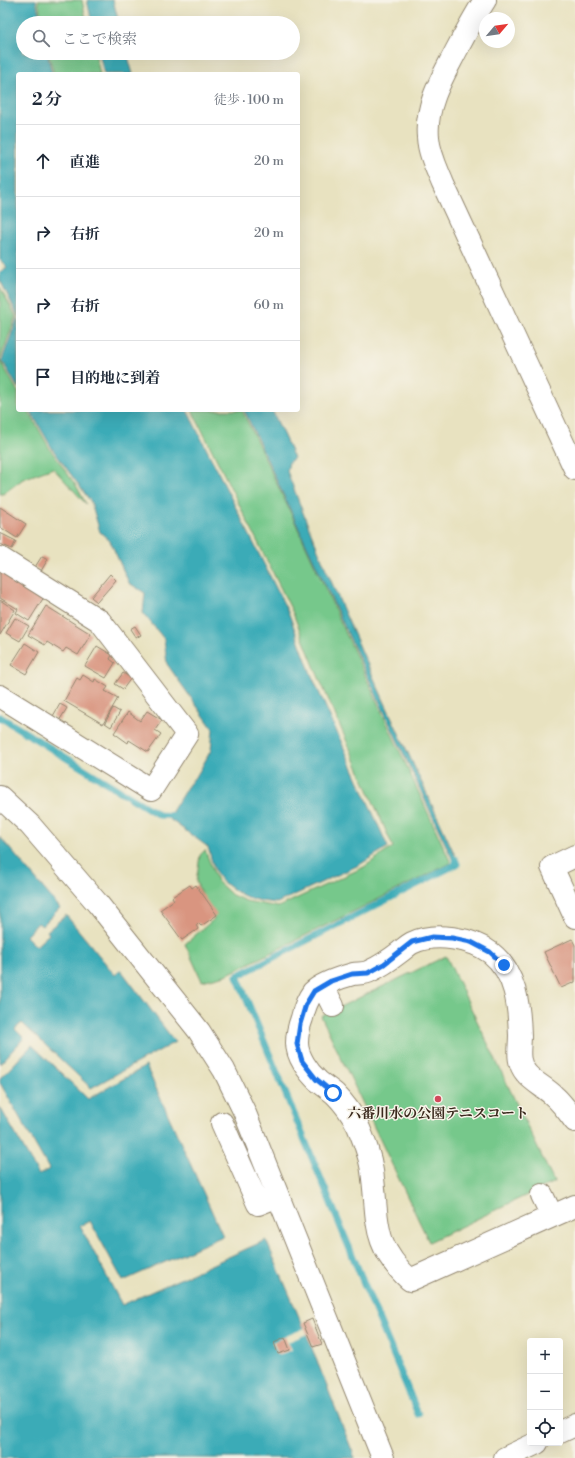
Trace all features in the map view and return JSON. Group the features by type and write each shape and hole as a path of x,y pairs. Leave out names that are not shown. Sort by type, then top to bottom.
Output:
{"street":[{"path":"485,0 437,88 429,112 428,137 433,160 443,184 575,469"},
{"path":"0,558 100,621 187,734 151,790 0,696"},
{"path":"0,797 30,825 83,887 199,1031 224,1070 244,1111 383,1458"},
{"path":"575,856 552,867 575,917"},
{"path":"575,1121 555,1096 515,1066 520,1036 518,1003 512,980 504,965 490,952 471,942 452,938 432,937 412,942 384,964 368,973 352,974 331,981 314,991 306,1004 300,1024 297,1044 302,1061 316,1079 333,1093 345,1106 357,1124 367,1134 367,1148 372,1170 375,1210 383,1246 392,1261 410,1280 575,1206"},
{"path":"323,986 333,1006"},
{"path":"222,1123 258,1204 278,1196"},
{"path":"542,1195 552,1216"},
{"path":"563,1431 575,1425"},
{"path":"505,1458 531,1446"}],"green space":[{"path":"38,0 82,0 85,16 41,16"},
{"path":"50,60 97,60 100,72 53,72"},
{"path":"0,287 16,316 0,360"},
{"path":"0,360 16,388 16,412 29,412 50,449 77,487 86,504 53,468 23,479 3,494 0,494"},
{"path":"193,412 243,412 451,863 226,975 202,981 185,944 214,919 196,882 200,855 205,850 217,881 232,895 246,901 278,907 364,867 393,847 316,671 292,611"},
{"name":"六番川水の公園テニスコート","path":"446,956 554,1182 429,1242 321,1016"}],"water":[{"path":"0,0 36,0 39,16 16,16 16,60 49,60 52,72 16,72 16,312 0,280 0,272 7,267 0,260"},
{"path":"87,0 113,0 117,16 90,16"},
{"path":"101,60 129,60 132,72 104,72"},
{"path":"16,322 16,384 2,360"},
{"path":"31,412 188,412 289,614 311,674 388,847 359,865 277,903 257,900 245,896 223,882 212,863 208,847 168,818 187,787 199,772 211,750 213,729 167,664 164,639 143,613 145,593 129,583 110,541 100,532 91,502 53,450"},
{"path":"245,412 273,412 294,458 289,462 287,471 306,521 348,620 459,864 456,867"},
{"path":"0,837 60,908 42,926 38,923 26,936 36,946 49,934 47,931 66,915 115,975 121,970 175,1042 91,1088 22,1023 15,1029 24,1038 0,1064"},
{"path":"32,1045 88,1099 146,1066 223,1236 123,1281 90,1221 80,1226 122,1305 266,1240 306,1333 355,1458 0,1458 0,1107 39,1175 49,1169 0,1083 0,1079"}],"pier":[{"path":"305,1328 307,1334 288,1342 292,1350 278,1355 272,1342"}],"building":[{"path":"0,507 26,524 17,538 0,527"},
{"path":"0,533 16,541 12,549 0,544"},
{"path":"42,556 48,559 41,571 35,567"},
{"path":"0,571 44,597 29,621 16,613 18,609 0,598"},
{"path":"110,574 116,580 97,602 91,597"},
{"path":"0,600 15,610 0,635"},
{"path":"46,606 91,634 78,655 66,648 63,652 47,642 45,645 28,635"},
{"path":"15,618 29,626 20,641 6,633"},
{"path":"135,626 141,635 136,638 130,629"},
{"path":"25,643 39,652 26,674 11,665"},
{"path":"97,646 112,655 110,659 115,663 106,678 85,666"},
{"path":"123,673 131,678 123,689 115,684"},
{"path":"83,675 94,682 95,679 108,687 105,691 118,698 103,724 64,701 77,678 80,680"},
{"path":"60,704 67,708 59,721 53,716"},
{"path":"113,708 120,712 111,727 105,723"},
{"path":"147,711 162,720 155,730 161,734 148,752 129,740 128,743 114,733 128,712 140,721"},
{"path":"190,885 192,888 196,885 217,915 201,926 198,923 196,925 198,929 182,940 160,910 174,900 172,897"},
{"path":"572,939 575,945 575,982 561,988 544,952"},
{"path":"312,1319 322,1344 313,1347 303,1323"},
{"path":"285,1337 290,1350 278,1354 274,1342"}],"waterway":[{"path":"0,717 159,815 178,816"},
{"path":"418,1414 237,976 457,864 455,859"}],"place":[{"name":"六番川水の公園テニスコート","path":"438,1099"}],"route":[{"path":"333,1093 316,1079 302,1061 297,1044 300,1024 306,1004 314,991 331,981 352,974 368,973 384,964 412,942 432,937 452,938 471,942 490,952 504,965"}]}
